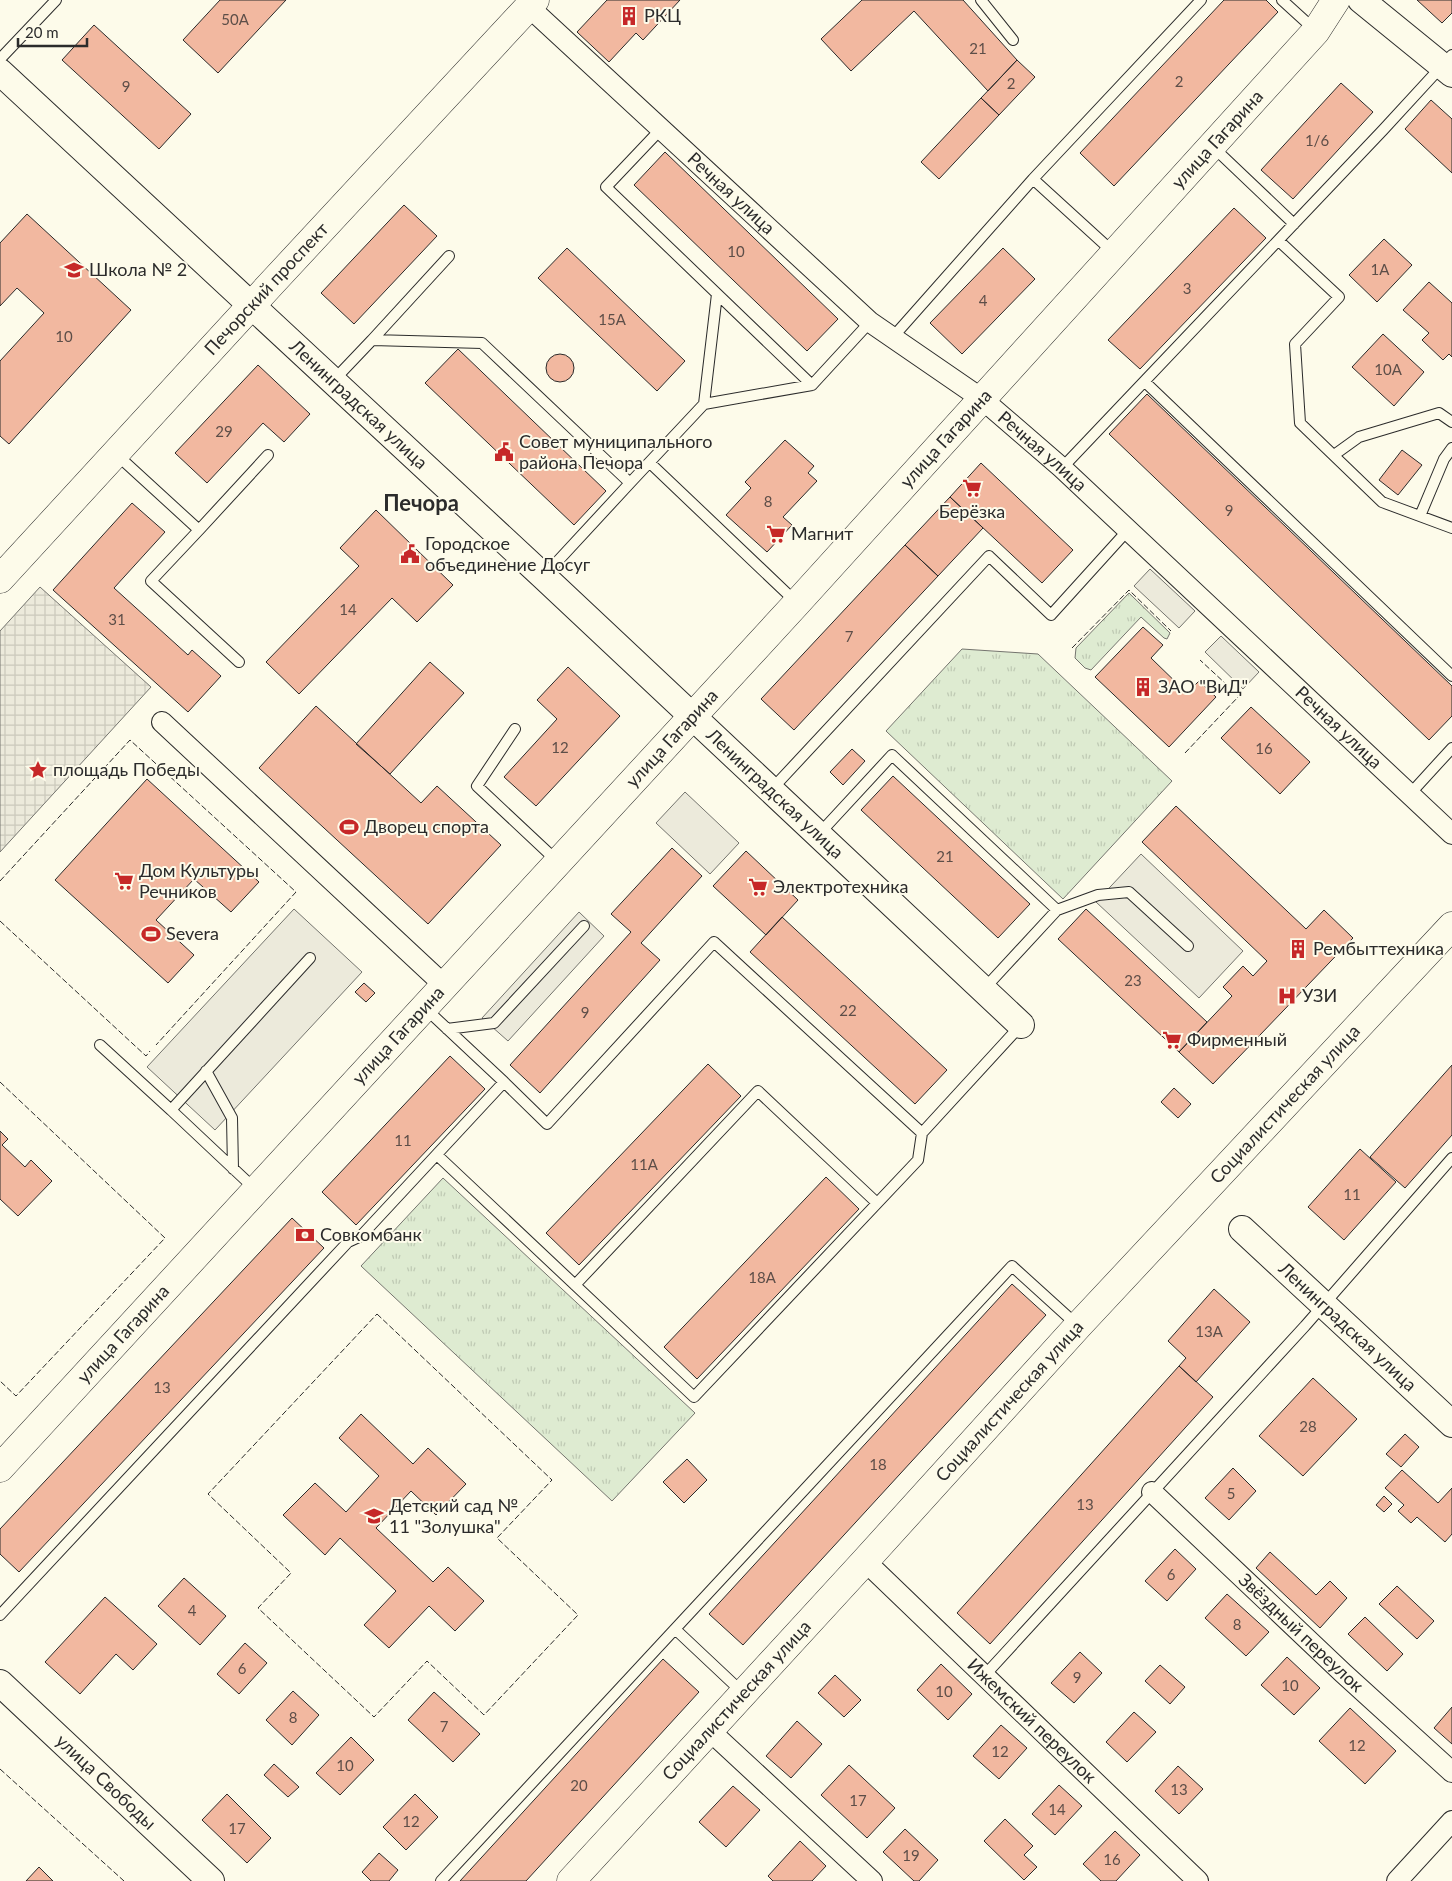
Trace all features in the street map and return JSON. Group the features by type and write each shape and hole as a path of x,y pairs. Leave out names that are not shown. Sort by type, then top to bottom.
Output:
{"main road":[{"name":"улица Гагарина","path":"0,1468 797,603 1316,32 1336,0"},
{"name":"Печорский проспект","path":"0,580 115,453 532,3"},
{"name":"Социалистическая улица","path":"571,1881 1078,1326 1452,926"}],"street":[{"path":"1361,0 1449,65"},
{"name":"Речная улица","path":"532,3 662,129 870,322 982,399 1062,468 1452,834"},
{"name":"Ленинградская улица","path":"0,72 544,577 1021,1025"},
{"path":"162,722 444,985"},
{"name":"Ленинградская улица","path":"1242,1229 1452,1424"},
{"name":"Звёздный переулок","path":"1152,1492 1343,1673 1452,1772"},
{"name":"Ижемский переулок","path":"865,1561 985,1674 1198,1881"},
{"name":"улица Свободы","path":"0,1683 211,1881"},
{"path":"709,1730 872,1881"},
{"path":"1397,1881 1452,1821"}],"lane":[{"path":"0,59 56,0"},
{"path":"981,0 1013,40"},
{"path":"893,337 1033,179 1201,0"},
{"path":"1282,0 1316,32"},
{"path":"1062,468 1294,224 1449,65"},
{"path":"662,129 606,187 812,385"},
{"path":"1212,146 1294,224"},
{"path":"1033,179 1114,254"},
{"path":"1279,241 1339,297 1295,344 1300,423 1382,502 1452,528"},
{"path":"334,381 449,256"},
{"path":"544,577 704,404 717,294"},
{"path":"704,404 812,385 870,322"},
{"path":"372,340 482,343 630,483"},
{"path":"1145,382 1452,676"},
{"path":"1334,455 1359,437 1439,413 1452,422"},
{"path":"1420,516 1444,459 1452,448"},
{"path":"115,453 199,530"},
{"path":"239,662 151,581 268,455"},
{"path":"650,463 797,603"},
{"path":"771,790 989,556 1051,615 1128,530"},
{"path":"515,729 477,786 558,862"},
{"path":"1410,794 1452,748"},
{"path":"818,835 892,755 1057,910"},
{"path":"983,990 1057,910 1098,895 1129,892 1188,946"},
{"path":"447,1029 494,1023 584,926"},
{"path":"424,1007 547,1124 714,942 922,1133"},
{"path":"171,1110 310,958"},
{"path":"437,1155 694,1397 918,1160 922,1133 1021,1025"},
{"path":"100,1045 256,1190"},
{"path":"206,1071 232,1118 233,1169"},
{"path":"0,1615 348,1242 361,1236 504,1082"},
{"path":"575,1284 758,1092 877,1203"},
{"path":"985,1674 1324,1304 1452,1158"},
{"path":"442,1881 1012,1266 1078,1326"},
{"path":"675,1629 743,1693"}],"green space":[{"path":"1129,593 1170,633 1167,639 1141,617 1091,670 1085,668 1075,658 1076,648"},
{"path":"962,649 1038,654 1172,781 1063,899 886,731"},
{"path":"443,1178 695,1413 612,1501 361,1266"}],"shaded area":[{"path":"1150,569 1195,611 1179,628 1134,586"},
{"name":"площадь Победы","path":"40,587 151,687 0,852 0,631"},
{"path":"1221,636 1259,672 1243,689 1205,652"},
{"path":"685,792 739,843 710,874 656,823"},
{"path":"1141,854 1243,951 1199,998 1096,902"},
{"path":"294,909 362,972 215,1130 147,1067"},
{"path":"579,912 604,936 508,1041 482,1018"}],"building":[{"path":"220,0 286,0 218,73 183,40"},
{"name":"РКЦ","path":"607,0 680,0 643,40 636,33 609,62 577,32"},
{"path":"862,0 963,0 1017,60 988,91 914,11 851,71 821,39"},
{"path":"1224,0 1266,0 1278,12 1114,186 1080,153"},
{"path":"1417,0 1452,0 1452,13 1442,23"},
{"path":"94,25 191,114 159,149 62,60"},
{"path":"1017,60 1035,77 999,115 981,98"},
{"path":"1341,83 1373,112 1293,199 1261,170"},
{"path":"981,98 999,115 939,179 921,162"},
{"path":"1431,100 1452,119 1452,173 1405,129"},
{"path":"665,152 838,319 807,351 634,185"},
{"path":"404,205 437,236 354,324 321,293"},
{"path":"1234,208 1266,238 1140,369 1108,340"},
{"path":"27,214 131,310 9,444 0,436 0,361 44,313 17,288 0,306 0,243"},
{"path":"1384,239 1412,265 1377,302 1349,275"},
{"path":"567,248 685,361 657,391 538,278"},
{"path":"1003,248 1035,279 962,354 930,323"},
{"path":"1429,282 1452,303 1452,357 1449,354 1443,360 1422,340 1429,333 1403,310"},
{"path":"1383,334 1424,372 1394,406 1352,367"},
{"path":"458,349 606,491 574,525 425,383"},
{"path":"560,354 570,358 574,368 570,378 560,382 550,378 546,368 550,358"},
{"path":"258,365 310,414 284,442 263,423 207,483 175,453"},
{"path":"1147,394 1452,686 1452,716 1429,740 1109,434"},
{"path":"785,440 814,466 808,473 817,481 783,517 792,525 767,552 726,515 751,488 745,482"},
{"path":"1402,450 1422,465 1398,495 1379,480"},
{"path":"981,463 1073,550 1042,583 950,497"},
{"path":"950,497 983,528 938,576 905,545"},
{"path":"132,503 165,532 114,588 188,655 192,650 221,676 188,712 53,590"},
{"path":"376,510 453,585 417,622 392,598 299,694 266,662 359,566 340,548"},
{"path":"905,545 938,576 794,730 761,699"},
{"name":"ЗАО \"ВиД\"","path":"1143,627 1163,645 1151,658 1187,693 1199,681 1216,697 1169,747 1095,677"},
{"path":"430,662 464,693 390,774 356,744"},
{"path":"568,667 620,716 536,806 504,777 557,719 537,700"},
{"path":"316,706 421,803 437,786 501,845 428,924 259,768"},
{"path":"1251,707 1310,762 1280,794 1221,738"},
{"path":"852,749 865,761 843,785 830,772"},
{"path":"893,776 1030,904 998,938 861,810"},
{"name":"Дом Культуры Речников","path":"147,779 259,882 231,912 194,879 156,920 194,955 168,983 55,880"},
{"name":"Рембыттехника","path":"1176,806 1306,929 1324,910 1353,938 1213,1084 1179,1052 1232,996 1223,987 1243,966 1253,976 1267,961 1142,842"},
{"path":"672,848 702,876 641,943 660,960 540,1093 510,1065 631,932 611,914"},
{"path":"746,851 798,900 766,935 713,886"},
{"path":"1086,909 1207,1022 1179,1052 1058,939"},
{"path":"782,917 947,1070 915,1104 750,952"},
{"path":"364,983 375,993 366,1002 355,992"},
{"path":"450,1056 485,1089 356,1225 322,1192"},
{"path":"708,1064 741,1096 579,1265 546,1233"},
{"path":"1452,1065 1452,1135 1405,1188 1370,1157"},
{"path":"1174,1088 1191,1104 1178,1118 1161,1102"},
{"path":"0,1131 8,1139 2,1145 25,1167 31,1160 52,1181 18,1216 0,1199"},
{"path":"1360,1149 1396,1182 1344,1240 1308,1207"},
{"path":"826,1177 859,1209 697,1379 664,1347"},
{"path":"292,1218 324,1248 19,1572 0,1554 0,1529"},
{"path":"1012,1284 1046,1315 743,1645 709,1614"},
{"path":"1214,1289 1250,1322 1196,1382 1179,1366 1186,1358 1168,1341"},
{"path":"1179,1366 1213,1397 990,1644 957,1613"},
{"path":"1313,1378 1357,1419 1303,1476 1259,1436"},
{"path":"361,1414 413,1464 428,1448 466,1484 436,1515 411,1491 376,1528 433,1582 448,1567 484,1601 455,1631 429,1606 389,1648 364,1625 396,1591 340,1538 325,1555 283,1515 315,1483 346,1512 379,1476 339,1438"},
{"path":"1405,1434 1419,1447 1401,1467 1386,1454"},
{"path":"687,1459 707,1480 684,1503 663,1482"},
{"path":"1233,1468 1256,1491 1229,1520 1205,1498"},
{"path":"1402,1470 1438,1503 1452,1488 1452,1534 1445,1542 1417,1517 1411,1523 1398,1511 1404,1505 1385,1488"},
{"path":"1384,1496 1392,1504 1384,1512 1376,1505"},
{"path":"1175,1549 1196,1569 1167,1601 1145,1581"},
{"path":"1270,1552 1316,1595 1330,1581 1347,1598 1320,1628 1256,1568"},
{"path":"184,1578 226,1616 200,1645 158,1606"},
{"path":"1397,1586 1434,1621 1417,1639 1379,1604"},
{"path":"1227,1594 1269,1632 1246,1656 1205,1618"},
{"path":"105,1597 157,1644 133,1670 116,1654 80,1694 45,1662"},
{"path":"1365,1617 1403,1654 1387,1671 1348,1634"},
{"path":"245,1643 267,1663 239,1694 217,1674"},
{"path":"1080,1652 1102,1673 1074,1703 1051,1683"},
{"path":"1287,1657 1320,1688 1294,1715 1261,1685"},
{"path":"663,1659 699,1692 526,1881 460,1881"},
{"path":"941,1664 972,1694 948,1720 917,1690"},
{"path":"1160,1665 1185,1687 1170,1704 1145,1681"},
{"path":"835,1675 861,1700 844,1717 818,1693"},
{"path":"293,1691 319,1715 292,1745 266,1720"},
{"path":"434,1692 480,1734 453,1762 408,1720"},
{"path":"1452,1707 1452,1744 1434,1728"},
{"path":"1350,1708 1396,1751 1365,1784 1319,1741"},
{"path":"1134,1712 1156,1732 1127,1762 1106,1742"},
{"path":"797,1721 822,1744 791,1778 766,1756"},
{"path":"1001,1725 1027,1748 999,1779 973,1756"},
{"path":"351,1737 374,1760 340,1795 316,1773"},
{"path":"274,1764 299,1787 288,1797 264,1775"},
{"path":"849,1765 895,1808 867,1838 821,1795"},
{"path":"1178,1766 1203,1789 1179,1814 1155,1791"},
{"path":"1059,1785 1082,1806 1055,1835 1032,1814"},
{"path":"733,1786 760,1810 726,1847 699,1822"},
{"path":"227,1794 271,1838 247,1863 202,1820"},
{"path":"415,1794 438,1817 406,1850 383,1827"},
{"path":"1005,1819 1033,1846 1024,1855 1037,1867 1024,1880 984,1841"},
{"path":"905,1829 938,1860 919,1881 914,1881 883,1852"},
{"path":"1115,1831 1140,1855 1116,1881 1101,1881 1083,1864"},
{"path":"800,1841 826,1866 812,1881 773,1881 768,1876"},
{"path":"379,1853 398,1870 389,1881 371,1881 362,1872"},
{"path":"39,1867 53,1881 26,1881"}],"fence":[{"path":"1072,648 1129,590 1171,631"},
{"path":"1185,753 1239,696 1200,660"},
{"path":"0,881 130,740 296,892 156,1045"},
{"path":"0,921 146,1056 150,1051"},
{"path":"0,1082 165,1238 16,1396 0,1381"},
{"path":"377,1314 552,1480 497,1538 578,1615 484,1715 427,1661 374,1717 258,1608 291,1573 208,1494 377,1314"},
{"path":"0,1769 124,1881"}],"place":[{"name":"РКЦ","path":"629,16"},
{"name":"Школа № 2","path":"74,270"},
{"name":"Совет муниципального района Печора","path":"504,452"},
{"name":"Берёзка","path":"972,488"},
{"name":"Магнит","path":"776,534"},
{"name":"Городское объединение Досуг","path":"410,554"},
{"name":"ЗАО \"ВиД\"","path":"1143,687"},
{"name":"площадь Победы","path":"38,770"},
{"name":"Дворец спорта","path":"349,827"},
{"name":"Дом Культуры Речников","path":"124,881"},
{"name":"Электротехника","path":"758,887"},
{"name":"Severa","path":"151,934"},
{"name":"Рембыттехника","path":"1298,949"},
{"name":"УЗИ","path":"1287,996"},
{"name":"Фирменный","path":"1172,1040"},
{"name":"Совкомбанк","path":"305,1235"},
{"name":"Детский сад № 11 \"Золушка\"","path":"374,1516"}],"district":[{"name":"Печора","path":"421,503"}]}
